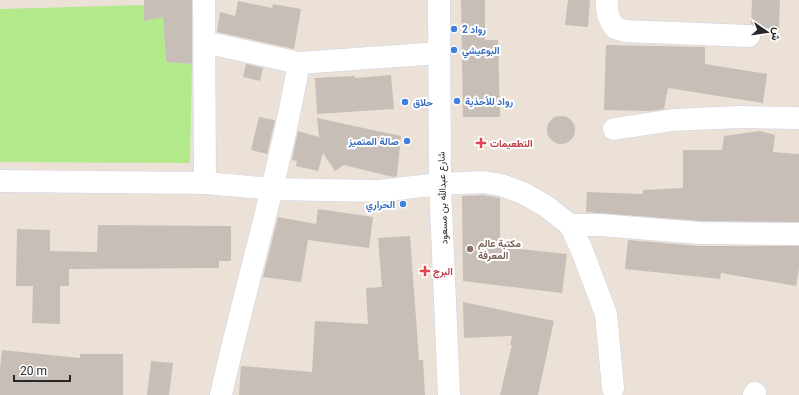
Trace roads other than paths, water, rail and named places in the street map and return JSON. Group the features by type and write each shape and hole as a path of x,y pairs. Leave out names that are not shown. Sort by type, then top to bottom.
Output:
{"street":[{"path":"204,0 205,183"},
{"name":"شارع عبدالله بن مسعود","path":"439,0 440,184 449,395"},
{"path":"607,0 606,11 615,28 625,30 749,36"},
{"path":"204,42 299,63 439,53"},
{"path":"221,395 273,189 292,106 299,63"},
{"path":"614,129 673,120 739,117 799,118"},
{"path":"0,181 205,183 273,189 378,191 440,184 484,182 502,185 523,193 546,206 570,225 581,248 606,314 613,388"},
{"path":"570,225 600,225 700,234 799,234"}],"place":[{"name":"رواد 2","path":"454,29"},
{"name":"البوعيشي","path":"454,50"},
{"name":"رواد للأحذية","path":"457,101"},
{"name":"حلاق","path":"405,102"},
{"name":"صالة المتميز","path":"407,141"},
{"name":"التطعيمات","path":"481,143"},
{"name":"الحراري","path":"403,204"},
{"name":"مكتبة عالم المعرفة","path":"470,249"},
{"name":"البرج","path":"425,271"}]}
